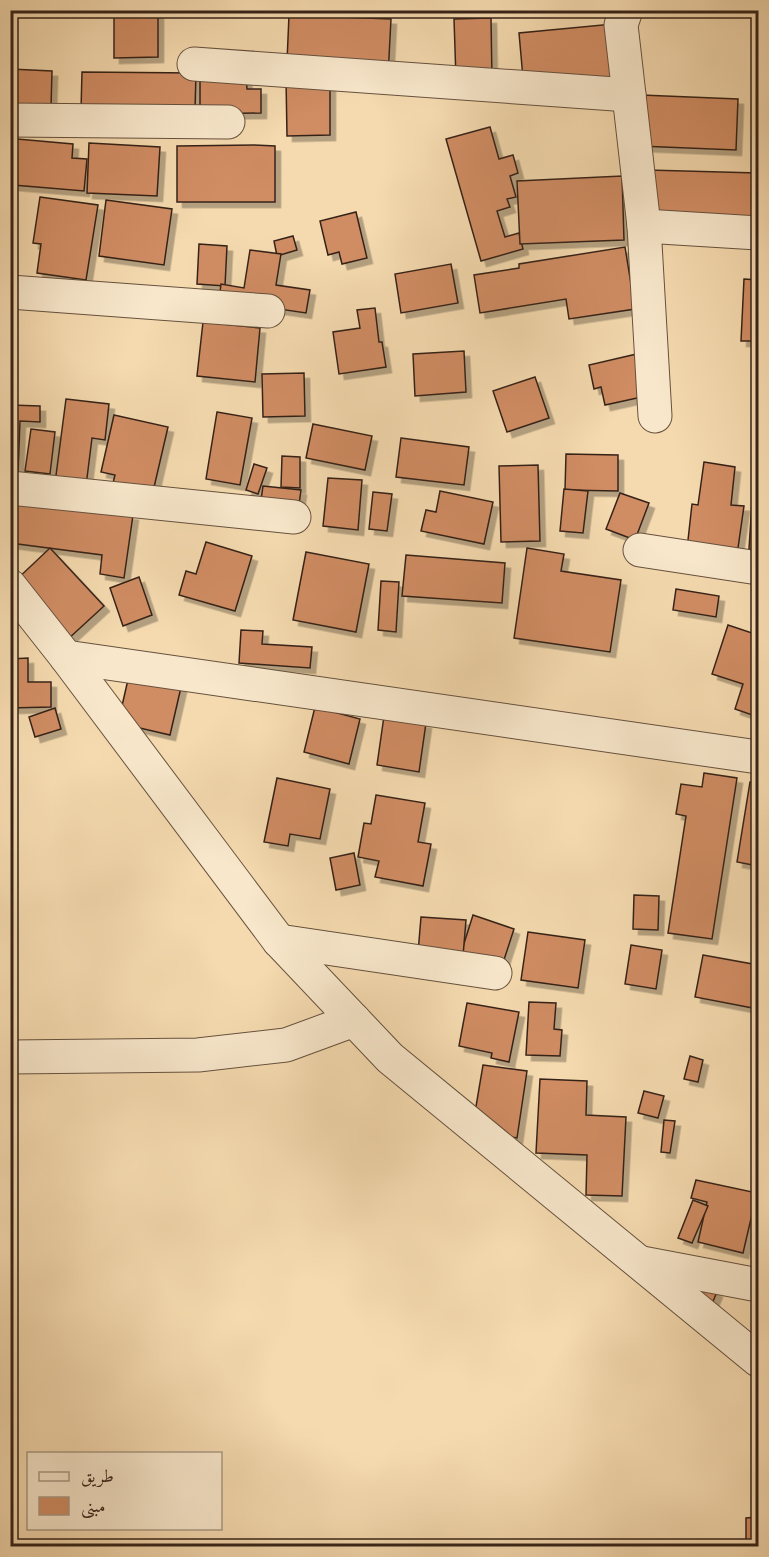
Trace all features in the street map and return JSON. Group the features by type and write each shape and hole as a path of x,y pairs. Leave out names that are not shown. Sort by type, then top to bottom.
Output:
{"street":[{"path":"626,10 621,26 644,226 655,416"},
{"path":"194,64 629,95"},
{"path":"10,120 228,122"},
{"path":"644,226 759,233"},
{"path":"10,292 268,311"},
{"path":"10,488 294,517"},
{"path":"640,550 759,568"},
{"path":"10,586 279,941 390,1058 759,1360"},
{"path":"66,657 759,757"},
{"path":"279,941 495,973"},
{"path":"10,1056 198,1055 286,1045 354,1020"},
{"path":"639,1262 759,1285"}],"building":[{"path":"114,13 158,13 158,57 114,58"},
{"path":"289,15 391,19 388,77 287,61"},
{"path":"491,18 492,78 456,79 454,19"},
{"path":"613,24 618,76 558,82 523,78 519,33"},
{"path":"10,69 52,71 51,108 10,106"},
{"path":"82,72 196,73 195,111 81,110"},
{"path":"246,75 247,89 261,89 261,113 200,114 200,76"},
{"path":"286,79 330,79 330,135 287,136"},
{"path":"641,95 738,99 736,150 639,146"},
{"path":"490,127 499,159 513,155 518,173 510,176 516,197 507,199 510,207 497,211 505,237 519,233 523,249 481,261 446,139"},
{"path":"17,139 73,144 72,158 87,159 84,191 13,185"},
{"path":"89,143 160,147 157,196 87,193"},
{"path":"177,146 275,146 275,202 177,202"},
{"path":"647,170 758,173 758,221 645,217"},
{"path":"622,176 624,240 520,244 517,181"},
{"path":"40,197 98,205 86,280 37,273 41,244 33,243"},
{"path":"106,200 172,209 164,265 99,256"},
{"path":"356,212 367,258 342,264 339,252 328,255 320,221"},
{"path":"293,236 297,250 277,256 274,241"},
{"path":"199,244 227,246 225,286 197,284"},
{"path":"625,247 635,309 569,319 566,299 480,313 474,275 519,268 519,264"},
{"path":"250,250 281,254 276,285 310,290 306,313 219,300 221,284 244,288"},
{"path":"451,264 458,303 401,313 395,274"},
{"path":"744,279 758,280 758,341 741,341"},
{"path":"375,308 379,342 382,342 386,367 339,374 333,332 360,328 357,310"},
{"path":"203,322 260,328 255,382 197,376"},
{"path":"464,351 466,392 415,396 413,354"},
{"path":"641,353 651,395 605,405 601,387 594,389 589,365"},
{"path":"304,373 305,416 263,417 262,374"},
{"path":"535,377 549,418 507,432 493,391"},
{"path":"66,399 109,404 105,440 92,438 86,486 55,483"},
{"path":"10,405 40,406 40,422 20,421 18,475 10,475"},
{"path":"217,412 252,418 240,485 206,479"},
{"path":"114,415 168,427 152,496 112,487 115,475 101,472"},
{"path":"313,424 372,436 365,470 306,458"},
{"path":"31,429 55,432 50,474 25,471"},
{"path":"401,438 469,447 464,485 396,477"},
{"path":"566,454 618,455 618,491 565,490"},
{"path":"282,456 300,457 300,488 281,487"},
{"path":"704,462 735,467 731,505 744,506 737,555 687,549 692,504 698,505"},
{"path":"254,464 267,468 258,494 246,490"},
{"path":"538,465 540,541 501,542 499,466"},
{"path":"754,470 758,470 758,550 749,549"},
{"path":"328,478 362,480 358,530 323,526"},
{"path":"263,486 301,490 298,512 260,507"},
{"path":"564,489 588,491 583,533 560,531"},
{"path":"440,491 493,502 484,544 421,531 426,510 436,512"},
{"path":"373,492 392,494 387,531 369,529"},
{"path":"620,493 649,503 635,540 606,529"},
{"path":"10,500 133,515 124,578 100,574 102,555 10,543"},
{"path":"206,542 252,556 235,611 179,595 186,571 196,574"},
{"path":"50,548 104,606 67,640 14,582"},
{"path":"527,548 564,554 561,571 621,580 610,652 514,638"},
{"path":"306,552 369,564 356,632 293,620"},
{"path":"406,555 505,563 502,603 402,596"},
{"path":"139,577 152,615 123,626 110,588"},
{"path":"381,581 399,582 396,632 378,630"},
{"path":"676,589 719,596 716,617 673,610"},
{"path":"728,625 758,635 758,717 735,709 743,684 712,674"},
{"path":"241,630 263,631 262,644 312,647 310,668 239,663"},
{"path":"28,658 28,682 51,682 51,707 10,708 10,659"},
{"path":"130,671 182,683 170,735 118,723"},
{"path":"315,707 360,719 349,764 304,752"},
{"path":"55,708 61,729 35,737 29,717"},
{"path":"384,716 426,723 419,772 377,765"},
{"path":"704,773 737,778 712,939 668,933 686,816 676,814 681,784 702,787"},
{"path":"277,778 330,789 320,839 290,834 288,846 264,842"},
{"path":"750,782 758,783 758,866 737,862"},
{"path":"376,795 425,803 418,842 431,844 423,886 375,877 379,861 358,857 364,823 371,824"},
{"path":"354,853 360,885 336,890 330,858"},
{"path":"634,895 659,896 658,930 633,929"},
{"path":"473,915 514,929 502,966 461,953"},
{"path":"421,917 466,920 463,956 418,953"},
{"path":"528,932 585,940 578,988 521,980"},
{"path":"631,945 662,950 656,989 625,984"},
{"path":"703,955 758,965 758,1009 695,997"},
{"path":"529,1002 556,1003 554,1029 562,1030 560,1056 526,1055"},
{"path":"467,1003 519,1012 509,1062 491,1058 492,1053 459,1046"},
{"path":"690,1056 703,1060 698,1082 684,1079"},
{"path":"483,1065 527,1071 517,1138 472,1130"},
{"path":"540,1079 587,1081 586,1115 626,1117 622,1196 586,1195 587,1155 536,1153"},
{"path":"644,1091 664,1096 658,1118 638,1113"},
{"path":"664,1120 675,1121 670,1153 661,1152"},
{"path":"696,1180 757,1193 743,1253 698,1242 707,1202 691,1198"},
{"path":"693,1200 708,1206 692,1243 678,1238"},
{"path":"695,1282 717,1292 711,1306 689,1295"},
{"path":"758,1517 758,1543 746,1543 746,1518"}]}
